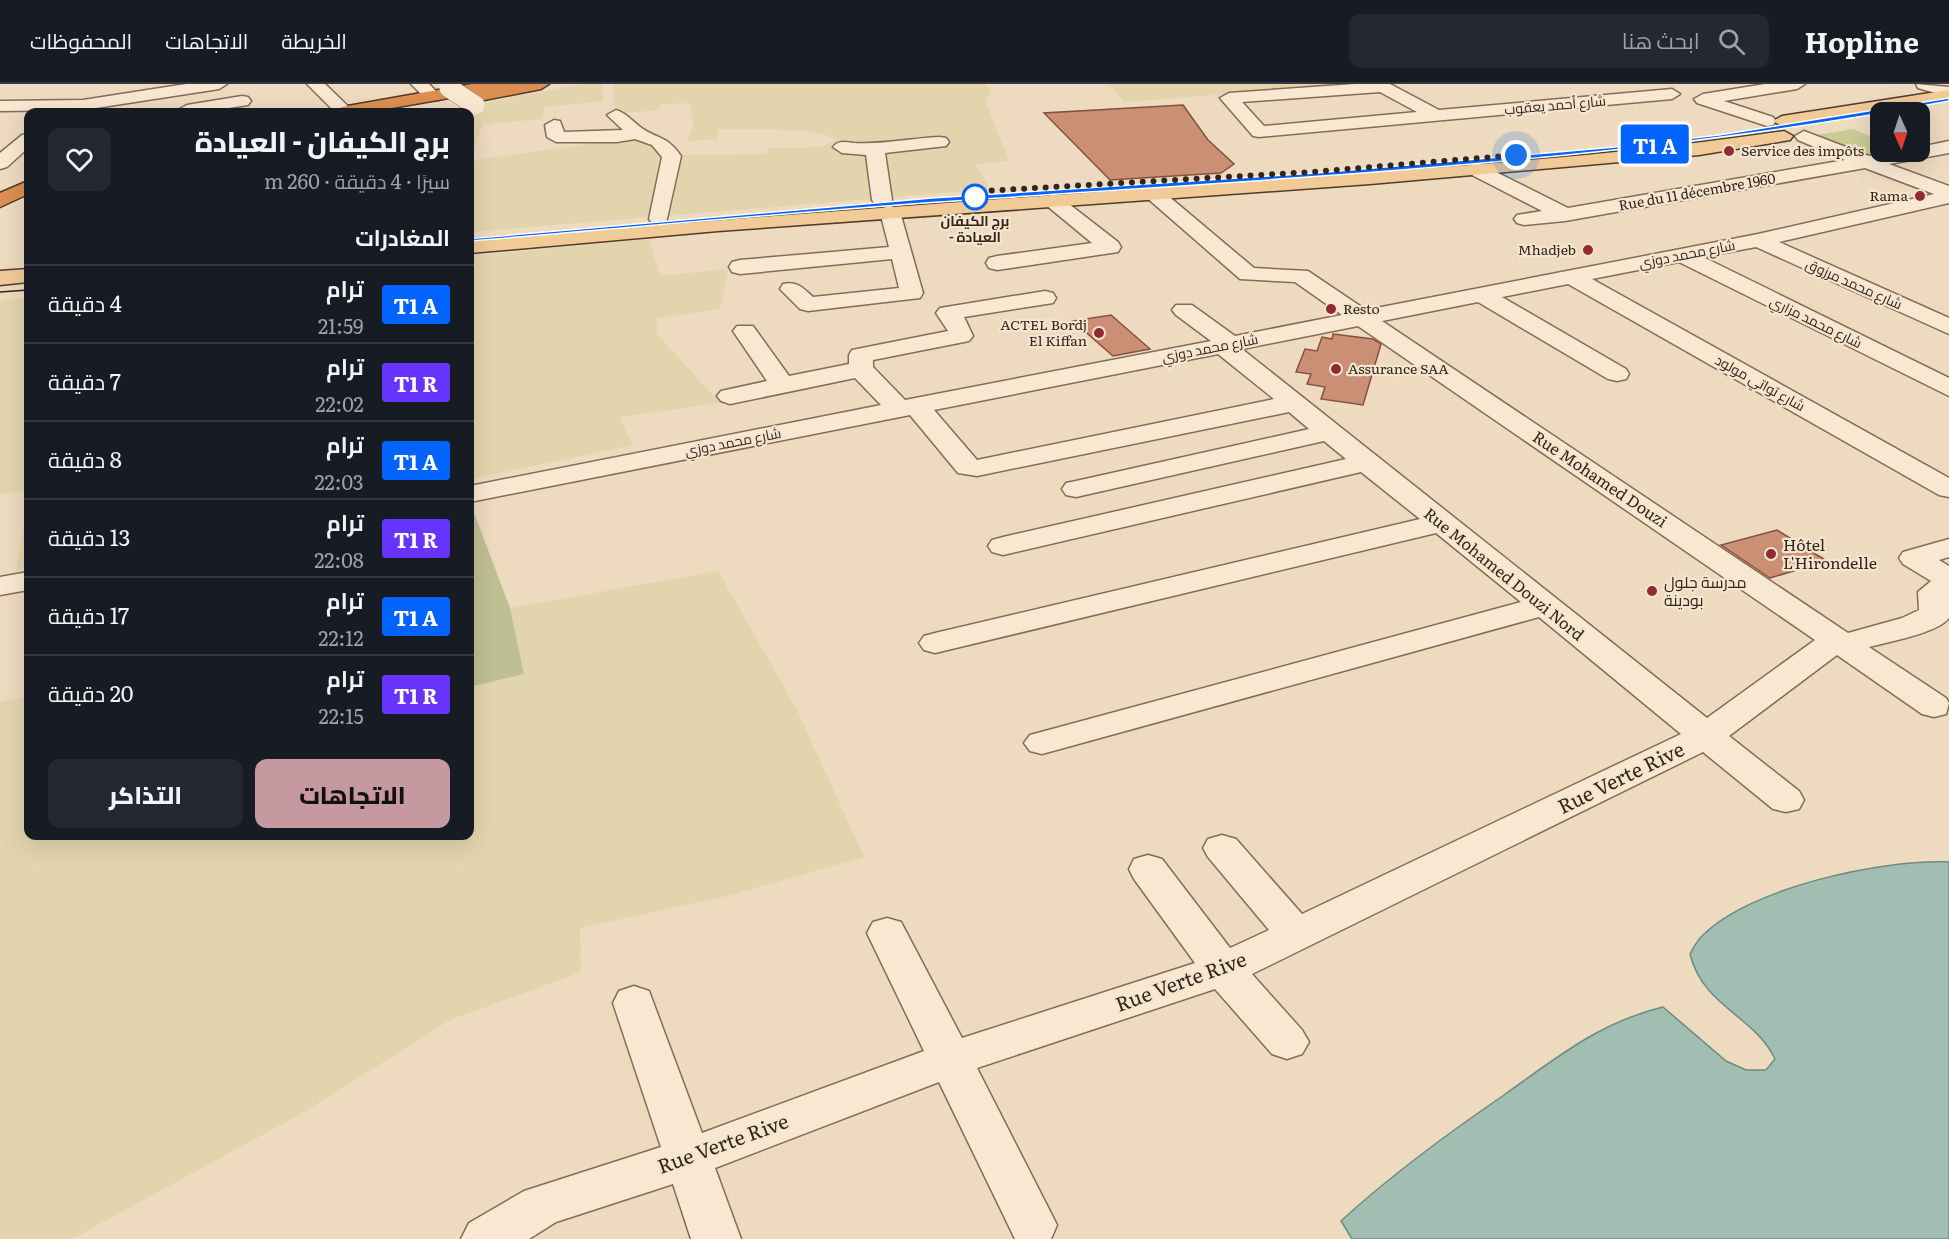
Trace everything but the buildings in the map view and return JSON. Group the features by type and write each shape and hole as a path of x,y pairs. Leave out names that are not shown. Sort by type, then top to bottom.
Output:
{"highway":[{"path":"357,108 423,87 501,84"},
{"path":"411,108 541,84"},
{"path":"0,175 24,170"},
{"path":"0,184 24,179"},
{"path":"0,201 24,189"}],"main road":[{"path":"474,247 886,206 1035,186 1312,172 1559,152 1773,125 1949,94"},
{"path":"1930,110 1949,107"},
{"path":"474,236 659,219 886,206 1053,201 1475,169 1699,149 1773,125 1806,127 1808,134 1870,120"},
{"path":"0,273 24,274"},
{"path":"0,278 24,275"}],"street":[{"path":"72,108 219,84"},
{"path":"225,84 247,107"},
{"path":"1648,84 1672,94 1703,99 1773,125"},
{"path":"1703,99 1769,86 1797,84"},
{"path":"1924,84 1949,94"},
{"path":"321,85 341,108"},
{"name":"شارع أحمد يعقوب","path":"1437,116 1383,87 1229,98 1259,132 1437,116 1580,102 1672,94"},
{"path":"448,88 476,105"},
{"path":"1554,88 1580,102"},
{"path":"0,106 44,108"},
{"path":"232,108 247,107"},
{"path":"616,115 637,133 658,141 672,156 659,219"},
{"path":"0,118 24,118"},
{"path":"1366,122 1384,135"},
{"path":"554,125 556,137 617,137 637,133"},
{"path":"1808,134 1811,141 1949,195"},
{"path":"0,142 24,140"},
{"path":"790,289 808,304 912,293 886,206 858,144 892,145 940,142"},
{"path":"0,164 24,143"},
{"name":"Rue du 11 décembre 1960","path":"1526,219 1565,215 1949,147"},
{"path":"1475,169 1565,215"},
{"name":"Rue Mohamed Douzi","path":"1153,193 1248,273 1300,276 1934,706"},
{"name":"شارع محمد دوزي","path":"474,493 1758,240 1949,195"},
{"path":"997,263 1110,247 1053,201"},
{"name":"شارع محمد مرزوق","path":"1758,240 1949,327"},
{"path":"740,267 900,252"},
{"name":"شارع محمد مزاري","path":"1682,255 1949,388"},
{"name":"شارع تواتي مولود","path":"1571,277 1949,489"},
{"path":"1482,295 1617,374"},
{"path":"861,369 861,355 961,336 956,322 948,313 1045,298"},
{"name":"Rue Mohamed Douzi Nord","path":"1184,310 1442,524 1786,800"},
{"path":"745,331 783,386"},
{"path":"730,396 861,369"},
{"path":"861,369 908,408 968,467 977,468 1294,403"},
{"path":"1076,489 1330,432"},
{"path":"1004,546 1367,462"},
{"path":"935,643 1442,524"},
{"path":"1840,642 1913,625 1935,615 1934,592 1949,584 1947,578 1914,558 1949,548"},
{"path":"0,586 24,582"},
{"path":"1042,743 1543,606"},
{"name":"Rue Verte Rive","path":"486,1239 542,1206 686,1159 951,1059 1223,970 1706,736 1840,642"},
{"path":"1222,848 1296,935"},
{"path":"1148,869 1223,970 1287,1042"},
{"path":"886,933 1033,1225"},
{"path":"634,1003 686,1159 716,1239"}],"shaded area":[{"path":"584,84 602,84 603,101 545,107 542,119 483,124 474,144 474,108 456,108"},
{"path":"614,84 985,84 992,94 985,97 986,102 1009,161 975,164 990,189 665,216 681,155 766,154 768,148 820,147 837,140 827,135 805,131 718,129 717,139 687,141 693,127 690,103 661,104 660,110 621,113 613,104"},
{"path":"1109,84 1356,84 1124,102"},
{"path":"628,138 652,141 668,157 649,217 474,232 474,160"},
{"path":"649,239 660,276 728,269 720,309 657,318 656,333 720,403 619,417 633,445 474,478 474,256"},
{"path":"24,298 24,491 0,494 0,301"},
{"path":"24,528 24,569 16,570"},
{"path":"718,571 796,708 864,857 731,895 580,928 581,972 450,1020 304,1112 72,1239 0,1239 0,702 24,697 24,840 474,840 474,686 524,674 510,608"},
{"path":"1949,862 1949,1239 1352,1239 1341,1221 1420,1155 1542,1068 1579,1043 1640,1014 1663,1007 1726,1061 1746,1070 1766,1070 1775,1059 1766,1044 1717,999 1697,972 1690,954 1699,939 1725,918 1753,903 1819,879 1889,865"}],"green space":[{"path":"1853,129 1870,136 1870,157 1867,158 1817,135"},
{"path":"474,513 510,608 524,674 474,686"}],"tram line":[{"path":"474,239 975,197 1316,175 1634,147 1719,137 1949,100"},
{"path":"474,239 932,200 1316,175 1522,157 1719,137 1949,100"},
{"path":"0,292 24,290"}],"place":[{"name":"Service des impôts","path":"1729,151"},
{"name":"Rama","path":"1920,196"},
{"name":"برج الكيفان - العيادة","path":"975,197"},
{"name":"Mhadjeb","path":"1588,250"},
{"name":"Resto","path":"1331,309"},
{"name":"ACTEL Bordj El Kiffan","path":"1099,333"},
{"name":"Assurance SAA","path":"1336,369"},
{"name":"Hôtel L'Hirondelle","path":"1771,554"},
{"name":"مدرسة جلول بودينة","path":"1652,591"}],"route":[{"path":"975,197 968,192 1035,186 1312,172 1516,155"}]}
